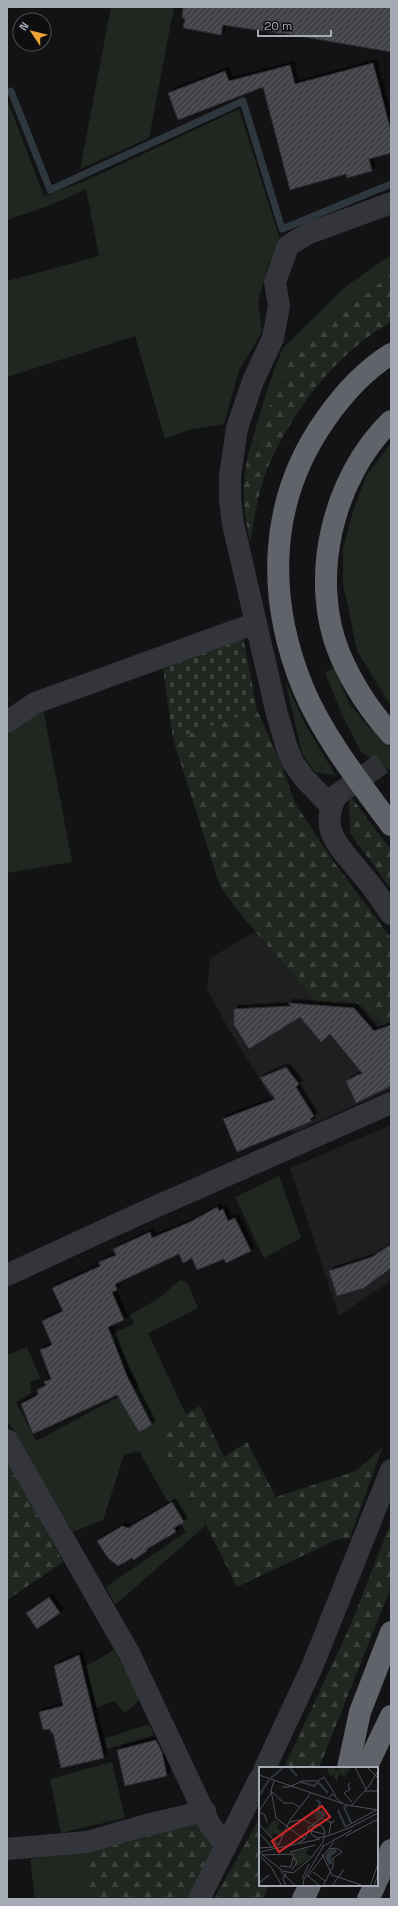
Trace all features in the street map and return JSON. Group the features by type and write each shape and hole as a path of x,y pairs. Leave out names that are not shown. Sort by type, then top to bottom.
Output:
{"highway":[{"path":"391,354 380,360 356,382 333,408 314,435 300,463 288,494 280,525 277,558 278,590 283,623 291,655 304,689 342,756 391,825"},
{"path":"391,421 364,454 345,487 335,512 328,548 327,588 330,621 339,654 354,685 371,712 391,734"},
{"path":"348,1767 360,1712 391,1632"},
{"path":"366,1767 391,1716"},
{"path":"378,1878 391,1850"},
{"path":"303,1899 310,1886"},
{"path":"368,1899 374,1886"}],"street":[{"path":"391,203 307,234 288,246 279,265 275,282 279,306 273,338 253,381 237,428 230,476 230,500 233,524 277,714 287,748 293,763 304,779 334,800 329,817 330,829 334,840 365,878 391,914"},
{"path":"7,722 35,703 256,623"},
{"path":"7,1275 137,1215 391,1103"},
{"path":"7,1440 129,1653 205,1811 210,1825 226,1846"},
{"path":"265,1767 315,1660 391,1470"},
{"path":"199,1899 259,1780"},
{"path":"7,1849 87,1842 143,1826 205,1811"}],"shaded area":[{"path":"255,932 316,1002 357,1003 384,1025 391,1023 391,1089 293,1133 228,1028 207,989 210,958"},
{"path":"391,1125 391,1280 339,1316 290,1168"}],"green space":[{"path":"111,7 174,7 149,138 80,169"},
{"path":"7,99 44,196 85,181 239,109 280,240 268,266 258,302 262,332 239,370 224,424 188,430 165,439 135,336 7,377 7,281 99,256 86,189 51,205 7,220"},
{"path":"391,255 391,274 289,357 264,421 255,454 249,451 267,390 282,349 345,287"},
{"path":"391,274 391,322 354,348 337,364 321,381 294,418 272,458 264,478 258,500 250,543 244,508 246,464 249,451 256,453 264,421 289,357"},
{"path":"391,443 391,706 357,651 343,583 343,548 352,515 366,476"},
{"path":"243,636 257,710 173,739 163,669"},
{"path":"334,668 349,703 369,727 391,747 391,771 361,752 342,715 325,672"},
{"path":"285,680 305,724 336,776 315,772 302,754"},
{"path":"43,708 72,862 7,873 7,730"},
{"path":"257,710 281,764 296,805 334,862 391,938 391,1023 384,1025 357,1003 316,1002 242,916 220,886 173,739"},
{"path":"349,794 391,850 391,889 350,833"},
{"path":"279,1176 301,1238 264,1258 235,1197"},
{"path":"180,1280 187,1282 198,1308 148,1333 186,1415 154,1432 206,1525 115,1605 106,1587 186,1532 139,1451 124,1455 103,1520 73,1532 7,1420 7,1355 27,1347 40,1378 30,1382 31,1393 16,1402 36,1441 139,1386 115,1340 99,1346 97,1341 134,1324 130,1315 158,1299"},
{"path":"200,1406 224,1457 247,1442 276,1497 356,1471 382,1448 350,1538 336,1540 237,1587 206,1525 154,1432"},
{"path":"7,1459 63,1562 7,1600"},
{"path":"391,1522 391,1587 319,1767 284,1767 351,1624"},
{"path":"114,1650 140,1700 125,1713 114,1701 96,1708 86,1666"},
{"path":"149,1724 154,1735 107,1749 104,1739"},
{"path":"112,1762 125,1818 61,1833 50,1779"},
{"path":"259,1819 259,1886 269,1886 263,1899 214,1899"},
{"path":"200,1822 217,1842 187,1899 85,1899 91,1851"},
{"path":"91,1851 85,1899 35,1899 30,1859"}],"building":[{"path":"183,7 391,7 391,52 281,33 282,34 223,25 221,35 183,28 185,18 182,18"},
{"path":"373,63 391,131 391,153 369,159 372,171 347,178 346,174 290,190 263,87 178,120 168,93 225,71 229,81 290,65 295,84"},
{"path":"288,1003 354,1008 374,1031 391,1025 391,1086 356,1103 346,1081 362,1073 330,1034 321,1042 300,1017 249,1049 234,1025 234,1009 291,1006"},
{"path":"286,1067 299,1084 296,1087 314,1116 310,1119 312,1121 237,1152 223,1119 275,1099 260,1078"},
{"path":"217,1207 219,1211 223,1209 228,1221 235,1218 251,1251 226,1263 224,1259 197,1270 192,1258 183,1263 179,1254 115,1284 117,1290 112,1292 124,1320 108,1327 127,1376 152,1425 139,1432 117,1395 33,1434 21,1404 38,1395 37,1390 46,1385 44,1382 51,1379 40,1350 52,1345 42,1321 63,1311 52,1288 100,1266 99,1262 116,1255 113,1249 150,1232 152,1238 190,1222"},
{"path":"391,1244 391,1268 364,1288 337,1296 329,1271 372,1257"},
{"path":"172,1502 184,1522 174,1528 176,1532 147,1549 147,1551 134,1560 132,1558 118,1566 108,1558 97,1541 122,1526 128,1528"},
{"path":"49,1597 60,1613 37,1629 26,1613"},
{"path":"79,1655 104,1758 61,1768 53,1733 51,1733 50,1729 43,1730 39,1712 63,1706 54,1666"},
{"path":"156,1740 162,1752 167,1776 125,1786 117,1750"}],"waterway":[{"path":"7,92 11,91 50,190 243,101 282,229 391,184"}],"tunnel":[{"path":"337,795 391,757"}]}
